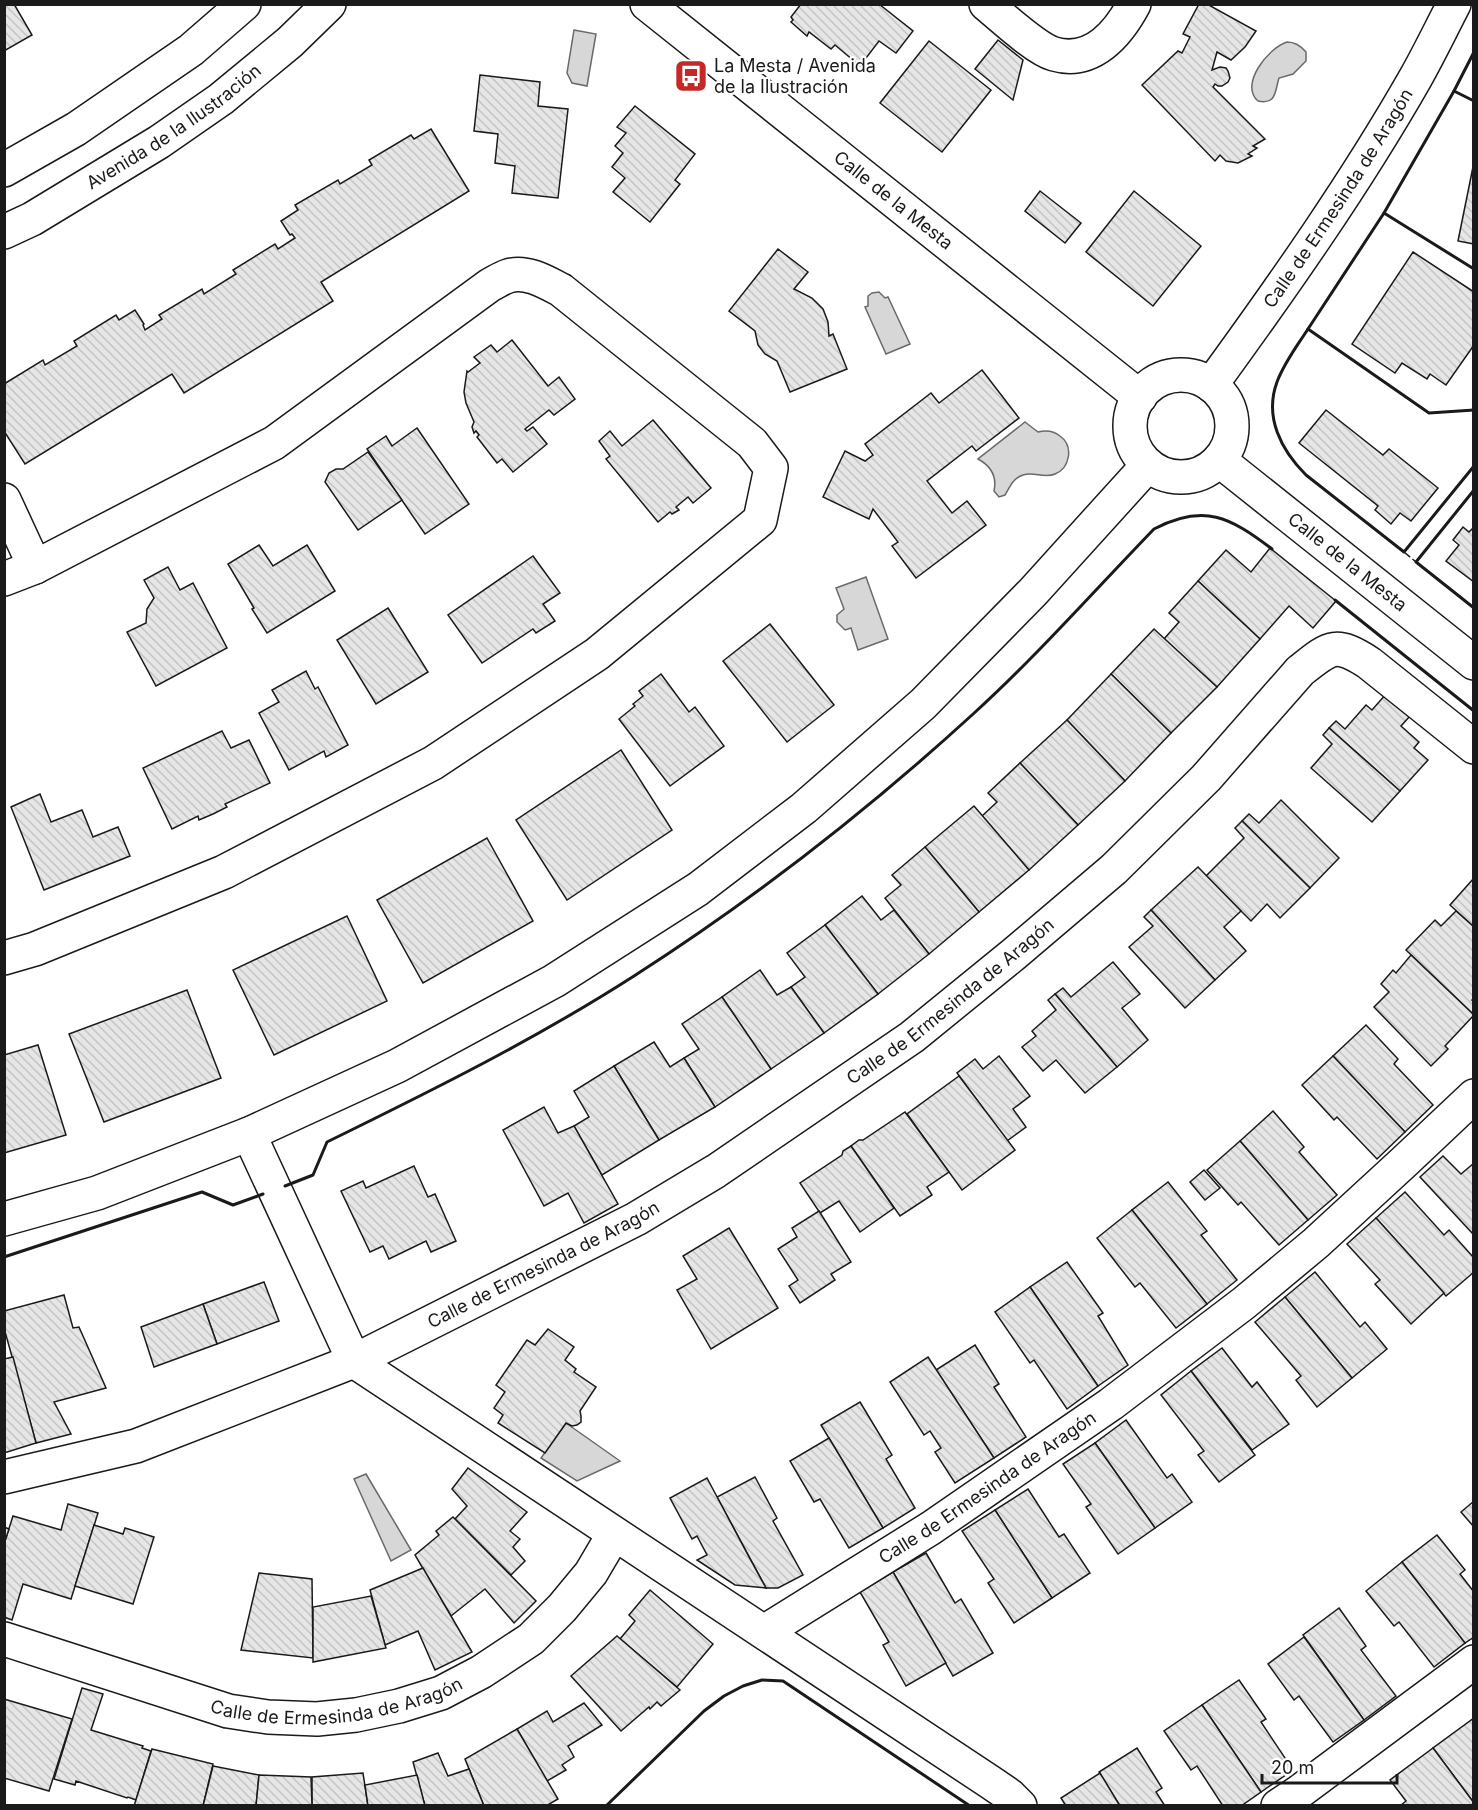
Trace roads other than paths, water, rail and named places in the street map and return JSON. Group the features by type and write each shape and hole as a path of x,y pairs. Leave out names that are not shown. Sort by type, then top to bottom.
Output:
{"street":[{"path":"4,170 76,129 181,57 244,4"},
{"name":"Avenida de la Ilustración","path":"4,232 32,219 168,136 220,99 290,42 329,4"},
{"name":"Calle de la Mesta","path":"647,4 1140,397"},
{"path":"986,4 1039,46 1053,54 1067,56 1083,54 1098,48 1110,39 1123,24 1134,4"},
{"name":"Calle de Ermesinda de Aragón","path":"1211,385 1292,271 1353,179 1416,77 1454,4"},
{"path":"4,579 35,567 274,443 490,285 518,274 545,281 561,290 752,444 771,468 760,520 597,654 433,763 224,872 35,949 4,958"},
{"path":"1172,376 1190,376 1211,385 1224,400 1231,415 1232,432 1228,448 1219,460 1202,473 1183,477 1163,474 1148,465 1140,456 1132,438 1133,411 1140,397 1152,385 1172,376"},
{"name":"Calle de la Mesta","path":"1219,460 1473,663"},
{"path":"4,1219 96,1193 249,1134 397,1066 554,981 698,889 804,808 923,704 1033,592 1148,465"},
{"path":"4,500 35,567"},
{"name":"Calle de Ermesinda de Aragón","path":"4,1477 136,1446 354,1361 636,1220 716,1172 912,1037 1014,954 1114,869 1206,778 1300,671 1316,658 1334,648 1352,651 1369,663 1473,747"},
{"name":"Calle de Ermesinda de Aragón","path":"764,1632 931,1528 1121,1396 1244,1303 1316,1243 1473,1096"},
{"path":"249,1134 354,1361 990,1782 1020,1806"},
{"name":"Calle de Ermesinda de Aragón","path":"4,1639 228,1711 268,1718 317,1719 356,1715 399,1706 441,1693 481,1672 531,1639 562,1608 591,1573 614,1534"},
{"path":"1278,1806 1473,1662"}],"place":[{"name":"La Mesta / Avenida de la Ilustración","path":"691,76"}]}
